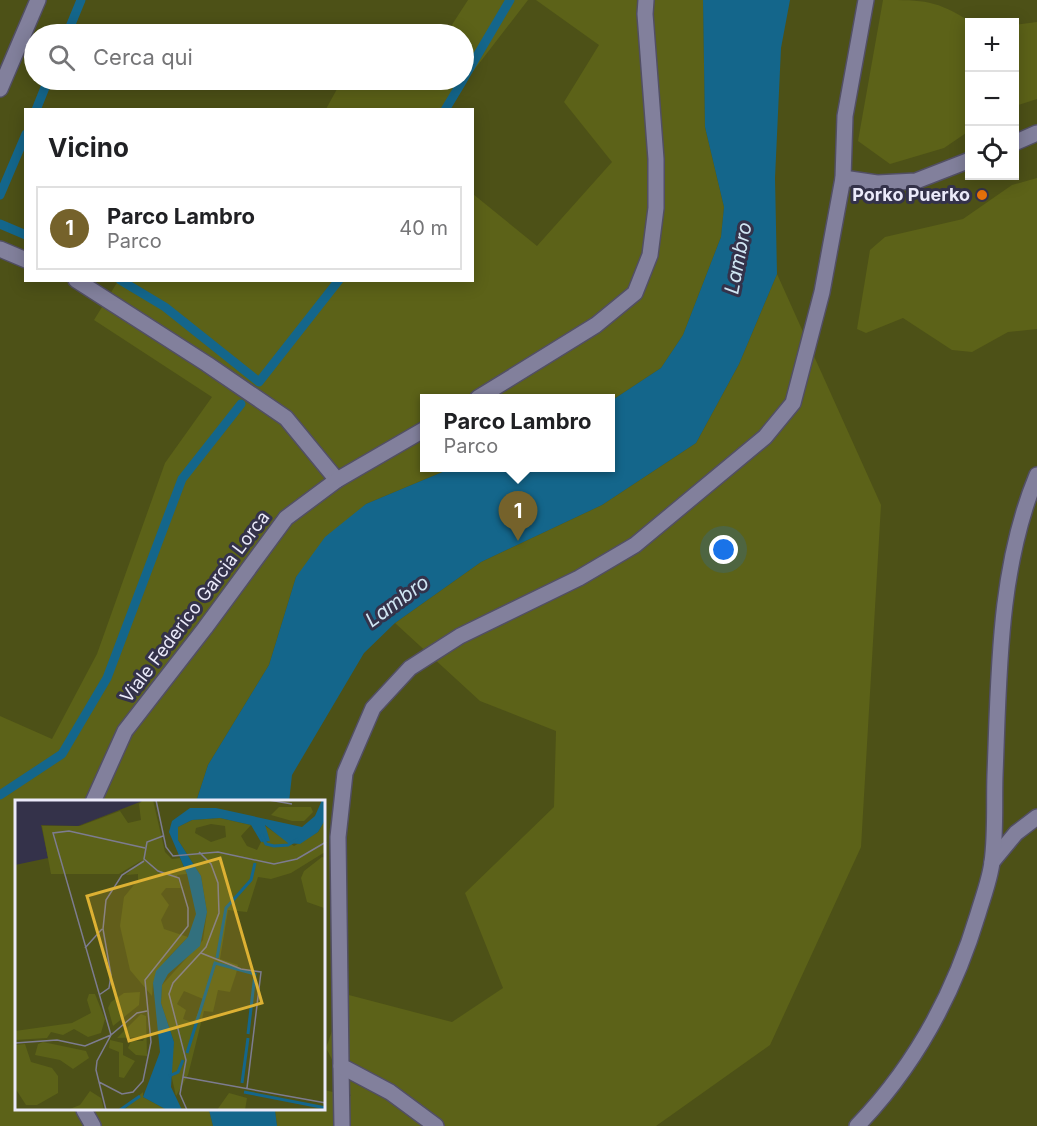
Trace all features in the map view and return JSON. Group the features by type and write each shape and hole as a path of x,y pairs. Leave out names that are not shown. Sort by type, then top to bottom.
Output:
{"street":[{"path":"28,24 38,0"},
{"path":"486,394 596,325 634,293 650,255 656,208 656,159 645,14 646,0"},
{"path":"342,1126 338,837 345,773 373,708 410,668 460,636 579,578 635,545 765,437 793,403 822,292 843,178 845,116 866,0"},
{"path":"0,89 24,33"},
{"path":"1019,141 1037,133"},
{"path":"843,178 877,183 916,181 965,162"},
{"path":"0,249 24,259"},
{"path":"79,282 286,418 337,480"},
{"name":"Viale Federico Garcia Lorca","path":"94,800 125,731 286,518 337,480 420,432"},
{"path":"857,1126 906,1068 944,1002 968,945 992,862 999,677 1005,603 1020,521 1037,475"},
{"path":"992,862 1016,834 1037,817"},
{"path":"341,1066 390,1092 436,1126"},
{"path":"85,1111 93,1126"}],"green space":[{"path":"0,0 1037,0 1037,1126 0,1126"},
{"path":"468,0 528,0 474,70 474,24 452,24"},
{"path":"536,0 703,0 705,127 724,207 721,237 683,335 661,368 615,398 615,394 420,394 420,472 442,472 366,504 296,577 269,665 208,765 197,800 15,800 15,1111 209,1111 213,1126 0,1126 0,716 52,739 97,654 165,463 212,397 94,320 117,282 474,282 474,195 537,246 612,162 564,102 599,45"},
{"path":"883,0 909,0 939,5 965,19 965,134 944,148 890,164 858,141"},
{"path":"1037,22 1037,99 1019,105 1019,72 1019,24"},
{"path":"336,90 459,90 445,108 327,108"},
{"path":"1037,178 1037,329 1008,332 972,352 952,350 903,318 866,333 857,329 870,250 885,237 963,219 1012,185"},
{"path":"777,274 881,505 861,847 770,1045 656,1126 277,1126 275,1111 326,1111 326,1090 351,1096 326,1048 345,994 452,1022 503,988 465,893 554,807 556,731 480,701 395,623 481,562 602,505 696,443 739,364"}],"water":[{"name":"Lambro","path":"703,0 790,0 781,48 775,178 777,274 739,364 696,443 602,505 481,562 395,623 364,653 292,775 289,800 197,800 208,765 269,665 296,577 325,537 366,504 442,472 615,472 615,398 661,368 683,335 721,237 724,207 705,127"},
{"path":"209,1111 275,1111 277,1126 213,1126"}],"waterway":[{"path":"71,24 81,0"},
{"path":"474,61 510,0"},
{"path":"37,108 44,90"},
{"path":"446,108 457,90"},
{"path":"0,195 24,139"},
{"path":"0,224 24,234"},
{"path":"123,282 165,307 259,382 337,282"},
{"path":"0,795 62,754 107,678 182,479 241,404"}],"place":[{"name":"Porko Puerko","path":"982,195"},
{"name":"Parco Lambro","path":"518,541"}]}
